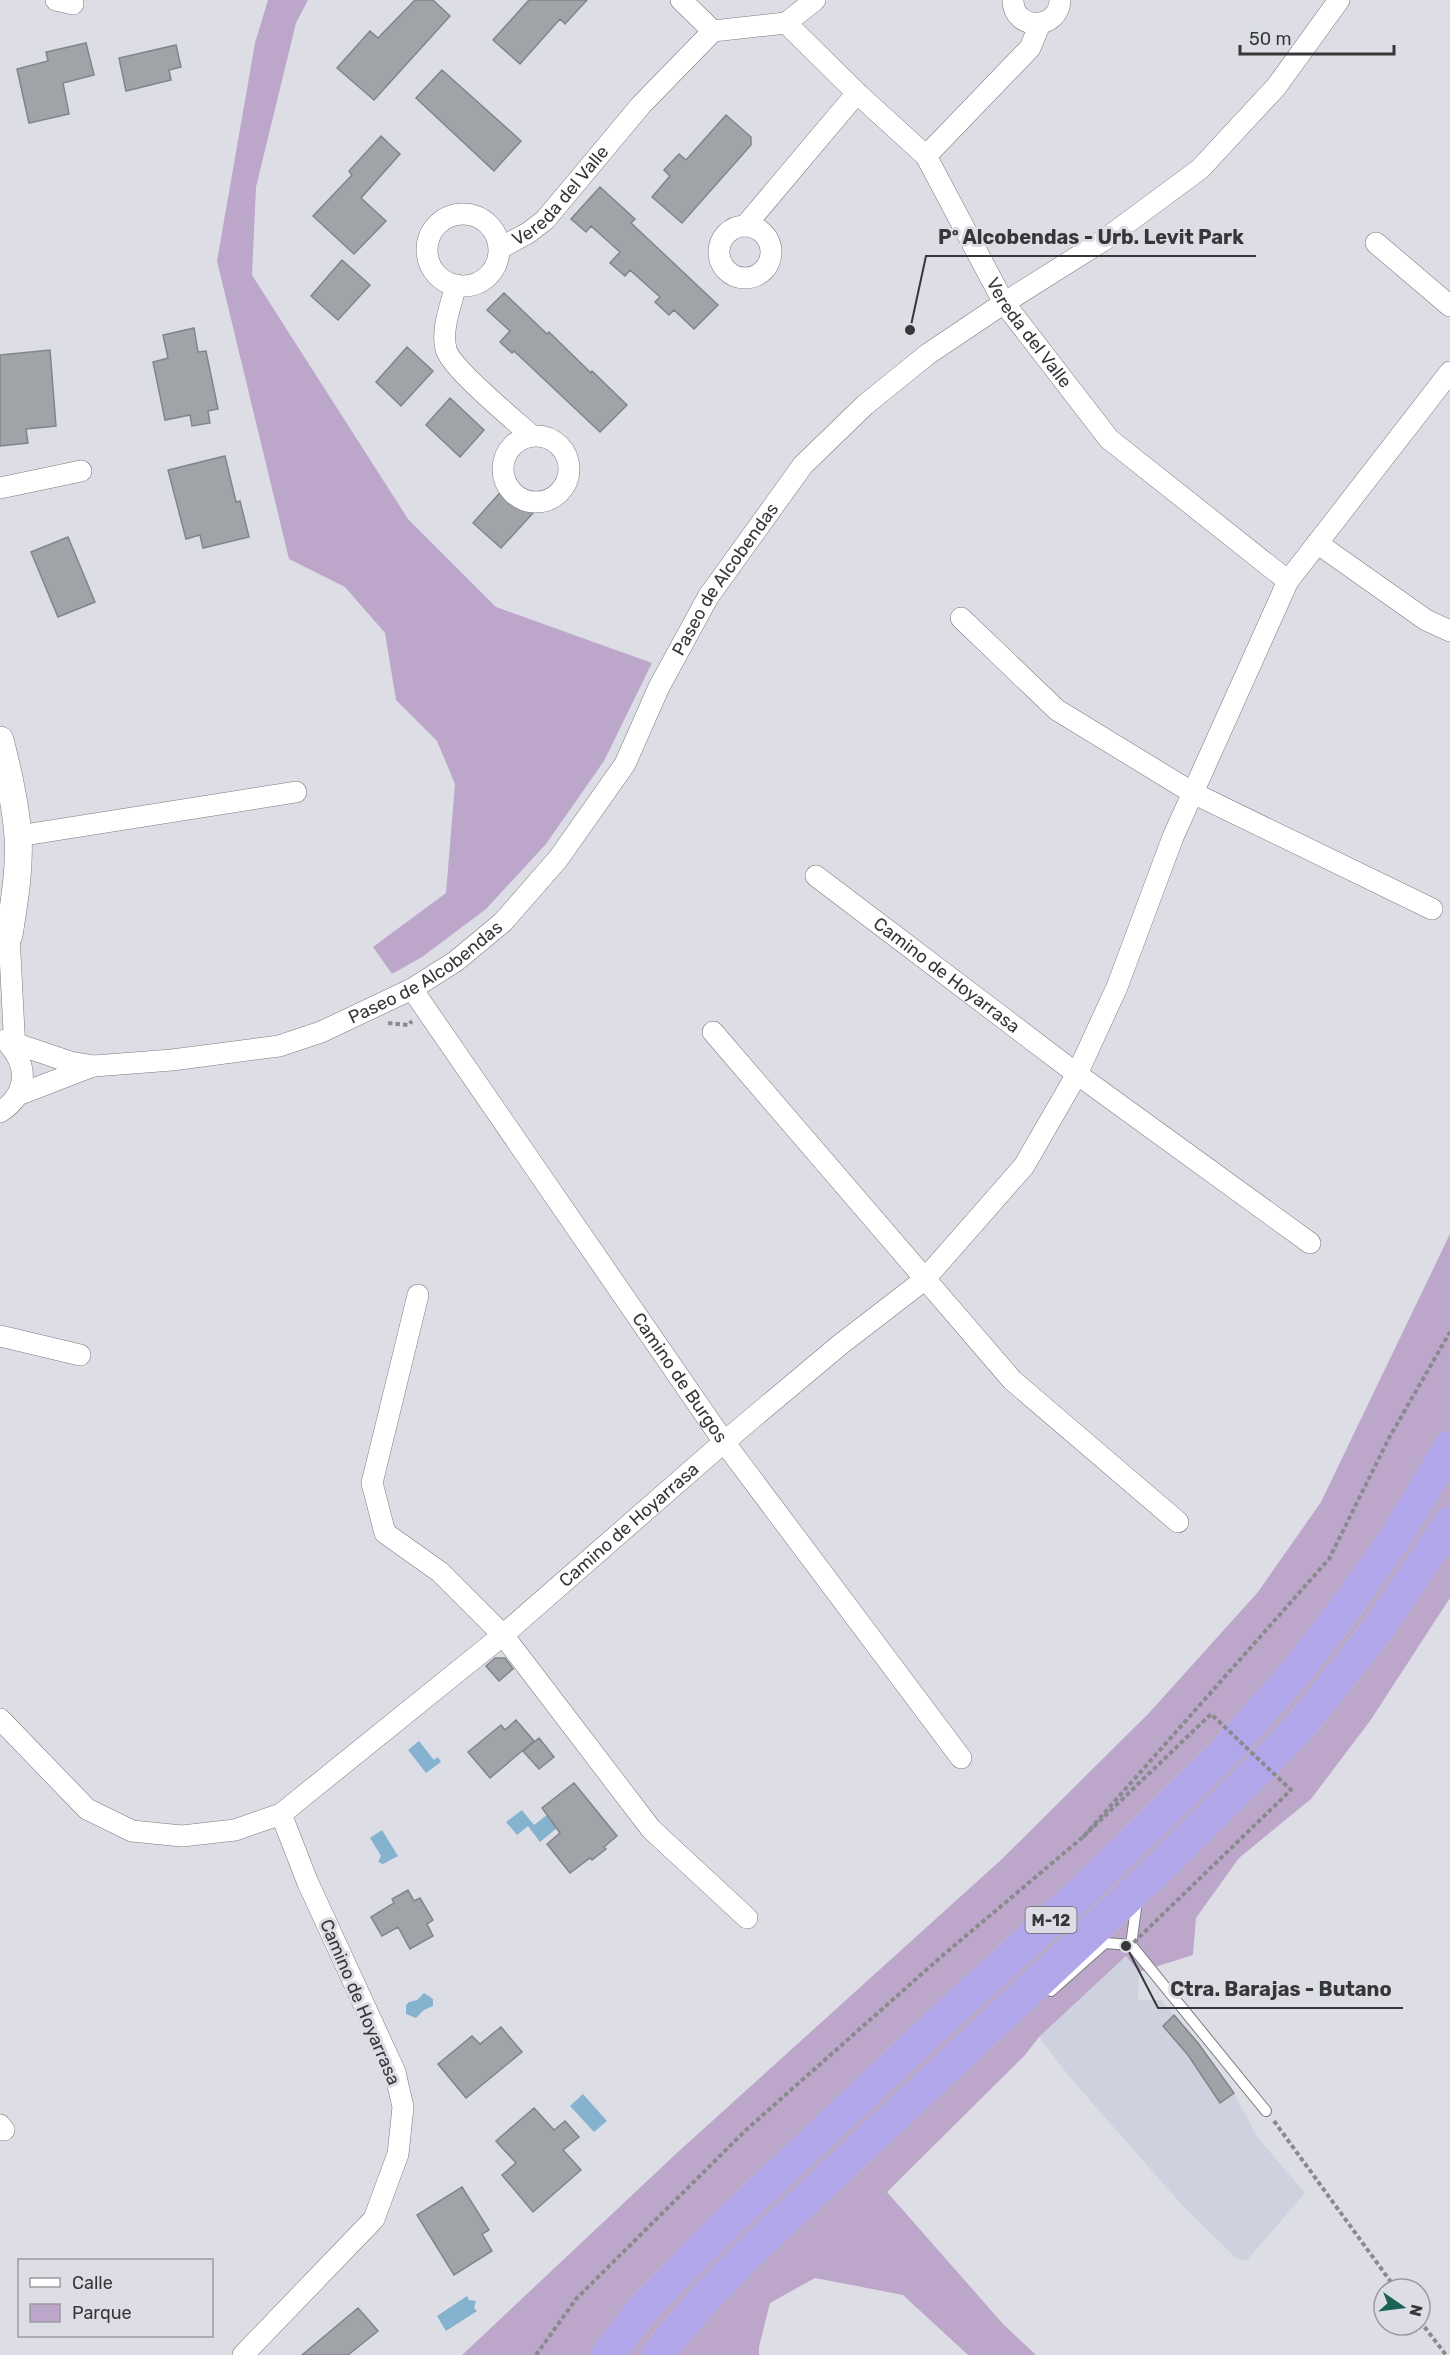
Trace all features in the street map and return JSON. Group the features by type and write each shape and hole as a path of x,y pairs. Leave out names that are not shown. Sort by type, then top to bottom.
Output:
{"highway":[{"name":"M-12","path":"607,2355 644,2308 725,2225 1084,1890 1228,1749 1300,1667 1346,1607 1394,1540 1450,1447"},
{"name":"M-12","path":"657,2355 703,2300 753,2249 1006,2020 1300,1726 1378,1629 1450,1523"}],"street":[{"path":"681,0 713,31 786,23 815,0"},
{"path":"1013,0 1016,14 1031,24 1049,21 1056,15 1060,0"},
{"name":"Paseo de Alcobendas","path":"9,1043 70,1062 94,1066 172,1060 279,1046 321,1032 412,988 456,961 503,922 558,859 625,764 659,687 708,597 802,465 865,405 928,354 1104,240 1200,169 1276,87 1338,0"},
{"name":"Vereda del Valle","path":"786,23 857,93 926,156 1004,303 1109,439 1288,581"},
{"path":"926,156 1030,48 1040,24"},
{"name":"Vereda del Valle","path":"500,248 528,233 545,220 641,105 713,31"},
{"path":"745,226 857,93"},
{"path":"461,213 475,215 488,223 496,234 500,248 498,262 490,274 479,283 456,285 439,278 431,266 427,252 429,238 436,226 447,217 461,213"},
{"path":"1376,243 1450,306"},
{"path":"456,285 446,323 447,352 458,367 531,435"},
{"name":"Camino de Hoyarrasa","path":"0,1719 87,1809 132,1831 182,1836 235,1830 281,1814 503,1635 724,1442 841,1344 924,1280 1024,1166 1077,1074 1117,987 1173,837 1288,581 1450,372"},
{"path":"0,488 81,471"},
{"path":"1317,543 1426,620 1450,631"},
{"path":"961,618 1058,710 1193,793 1432,909"},
{"path":"0,740 7,767 18,836 17,880 9,935 9,1043 22,1069 22,1082 18,1095 9,1106 0,1112"},
{"path":"18,836 296,792"},
{"name":"Camino de Hoyarrasa","path":"816,876 1077,1074 1310,1243"},
{"path":"0,964 9,935"},
{"name":"Camino de Burgos","path":"412,988 724,1442 961,1758"},
{"path":"713,1032 1012,1380 1178,1522"},
{"name":"Paseo de Alcobendas","path":"18,1095 94,1066"},
{"path":"418,1295 372,1483 386,1533 440,1572 503,1635 651,1829 747,1918"},
{"path":"0,1336 80,1355"},
{"name":"Camino de Hoyarrasa","path":"243,2355 374,2219 398,2154 403,2107 394,2072 308,1883 281,1814"}],"lane":[{"path":"1155,1871 1136,1902 1131,1945 1266,2111"},
{"path":"1038,2002 1105,1943 1131,1945"}],"path":[{"path":"381,1022 408,1025 426,1009"},
{"path":"1083,1837 1329,1559 1389,1438 1450,1332"},
{"path":"536,2355 576,2299 747,2128 933,1964 1083,1837 1211,1714 1291,1790 1131,1945"},
{"path":"1266,2111 1387,2277"},
{"path":"1432,2337 1446,2355"}],"shaded area":[{"path":"1126,1955 1139,1972 1138,2000 1161,2000 1174,2015 1198,2043 1234,2093 1258,2138 1305,2193 1247,2260 1237,2259 1183,2206 1072,2080 1039,2037"}],"green space":[{"path":"268,0 308,0 296,23 256,187 252,275 408,519 496,607 652,663 604,761 546,844 486,909 422,957 392,974 373,947 446,893 455,784 437,741 396,700 385,633 345,587 289,559 217,261 255,43"},
{"path":"1450,1234 1450,1598 1370,1721 1311,1799 1239,1858 1196,1918 1193,1955 1139,1972 1126,1956 1039,2037 1025,2055 887,2192 1004,2325 1036,2355 968,2355 903,2295 815,2278 770,2303 759,2355 462,2355 679,2151 1002,1859 1149,1713 1258,1592 1321,1502"}],"water":[{"path":"419,1741 434,1760 438,1757 441,1762 426,1773 408,1750"},
{"path":"522,1810 534,1825 547,1815 557,1828 540,1842 528,1826 517,1835 506,1822"},
{"path":"382,1830 398,1856 383,1864 378,1862 381,1856 370,1838"},
{"path":"424,1993 433,1999 433,2006 424,2010 416,2018 406,2014 406,2005 417,2000"},
{"path":"583,2094 607,2121 594,2132 570,2106"},
{"path":"467,2296 469,2300 476,2301 474,2308 477,2311 446,2331 437,2316"}],"building":[{"path":"415,0 433,0 450,16 374,100 337,68 370,31 378,38"},
{"path":"529,0 587,0 565,24 560,19 520,64 493,40"},
{"path":"86,43 94,75 63,83 69,114 29,123 17,69 48,61 46,52"},
{"path":"176,45 181,67 169,70 171,80 126,91 119,58"},
{"path":"442,70 521,141 494,171 416,98"},
{"path":"726,115 751,137 751,145 682,223 652,197 670,176 664,170 679,154 686,160"},
{"path":"381,136 400,154 361,198 386,221 354,254 313,216 352,175 349,171"},
{"path":"600,187 635,219 631,223 718,305 694,329 674,310 669,315 655,302 660,297 630,270 625,276 610,263 620,252 591,226 586,232 571,219"},
{"path":"342,260 370,285 338,320 311,296"},
{"path":"504,293 627,405 600,432 514,351 512,353 500,342 510,331 487,310"},
{"path":"194,328 198,352 206,351 218,409 208,411 210,423 192,426 190,415 165,420 153,362 168,358 163,335"},
{"path":"407,347 433,371 401,406 376,382"},
{"path":"50,350 56,426 26,429 28,443 0,446 0,355"},
{"path":"450,398 484,430 460,457 426,425"},
{"path":"225,456 236,502 240,501 249,537 203,548 200,535 186,539 168,470"},
{"path":"505,487 533,513 501,548 473,523"},
{"path":"68,537 95,602 58,617 31,552"},
{"path":"495,1658 505,1658 513,1669 499,1681 486,1666"},
{"path":"516,1720 534,1741 490,1778 468,1752 501,1725 505,1730"},
{"path":"539,1738 554,1757 539,1769 523,1751"},
{"path":"574,1783 617,1836 604,1847 606,1849 570,1873 547,1844 560,1833 542,1808"},
{"path":"408,1890 414,1901 420,1898 433,1920 427,1924 433,1936 410,1949 398,1927 382,1936 371,1917 394,1903 392,1899"},
{"path":"1174,2015 1198,2043 1234,2093 1220,2103 1188,2055 1163,2026"},
{"path":"501,2027 522,2052 466,2098 438,2064 472,2036 480,2044"},
{"path":"534,2108 554,2130 565,2121 579,2137 563,2150 581,2170 533,2212 502,2175 516,2163 496,2141"},
{"path":"462,2187 489,2230 482,2234 492,2251 454,2275 417,2215"},
{"path":"358,2308 378,2331 348,2355 302,2355"}],"place":[{"name":"Pº Alcobendas - Urb. Levit Park","path":"910,330"},
{"name":"Ctra. Barajas - Butano","path":"1126,1946"}]}
